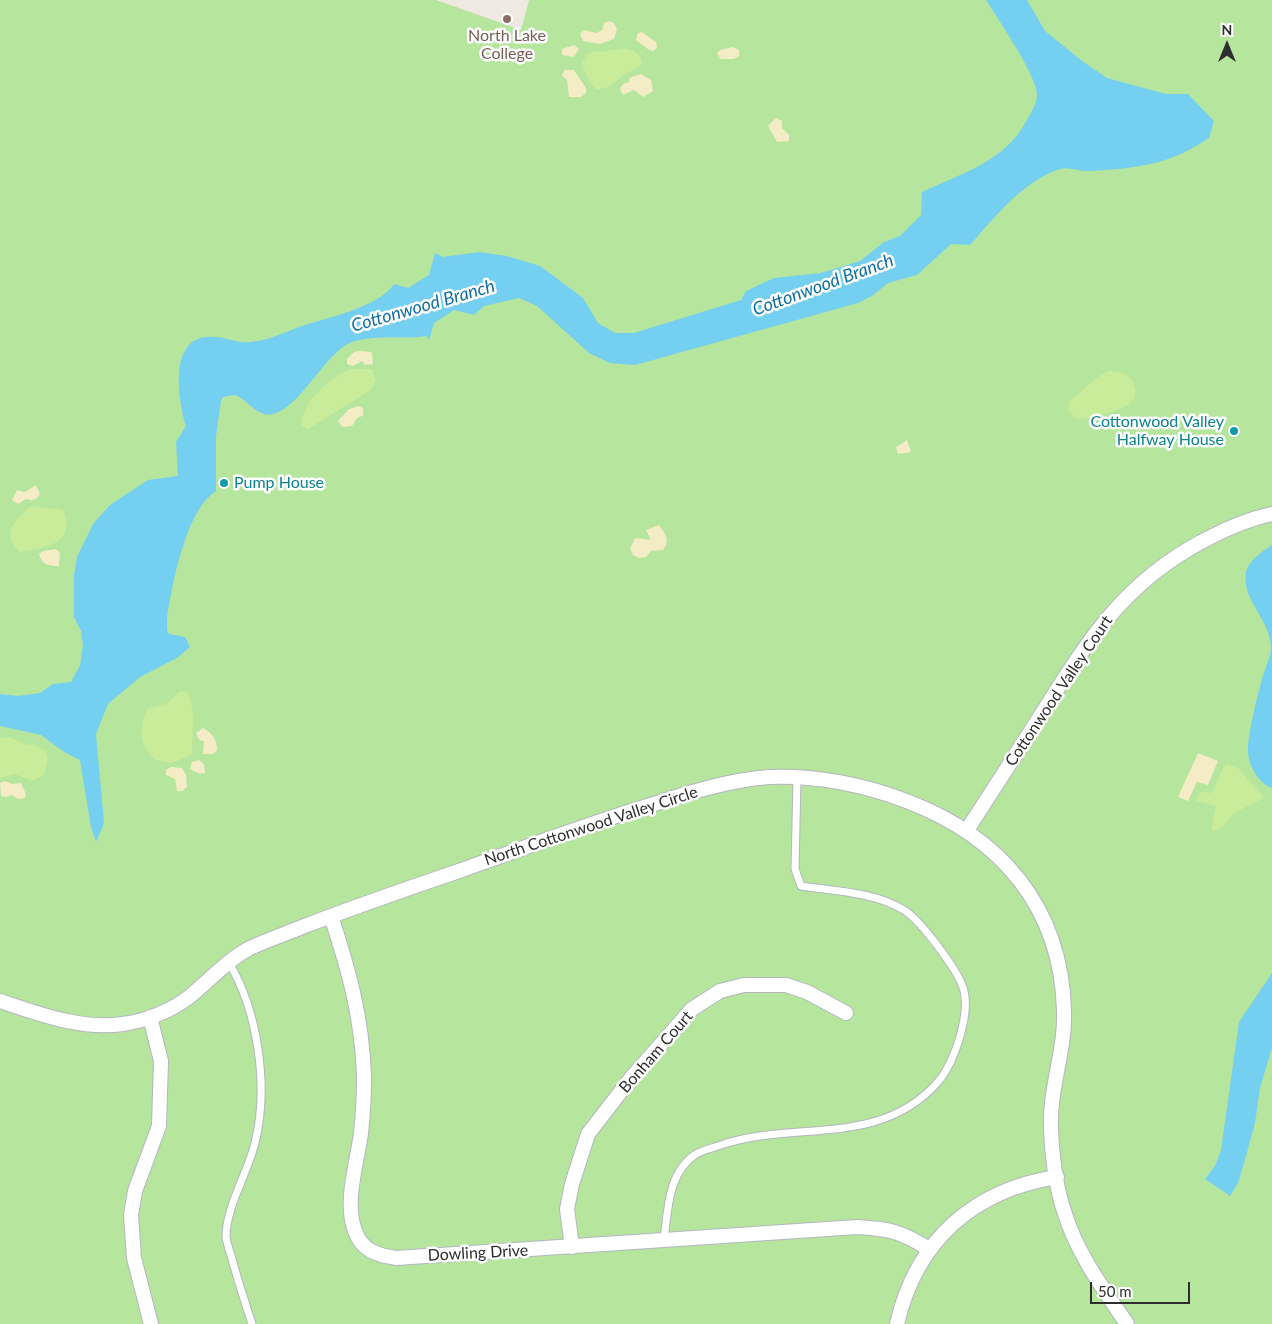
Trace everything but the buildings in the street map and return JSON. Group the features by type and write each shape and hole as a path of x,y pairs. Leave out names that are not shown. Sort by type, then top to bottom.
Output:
{"street":[{"name":"Cottonwood Valley Court","path":"967,830 1076,660 1112,612 1138,584 1178,554 1222,530 1272,514"},
{"name":"North Cottonwood Valley Circle","path":"0,1000 66,1022 98,1025 124,1024 150,1017 185,1000 228,963 249,948 331,916 607,818 698,790 771,777 797,778 871,788 913,803 967,830 1002,859 1035,898 1050,930 1061,975 1065,1013 1051,1125 1063,1211 1072,1233 1103,1289 1127,1324"},
{"name":"Dowling Drive","path":"331,916 352,982 360,1026 364,1077 361,1131 349,1210 355,1232 364,1248 378,1255 396,1258 857,1227 884,1229 905,1234 929,1248"},
{"name":"Bonham Court","path":"572,1247 567,1209 572,1184 588,1134 632,1078 692,1009 720,991 744,985 786,985 807,992 846,1013"},
{"path":"150,1017 161,1061 159,1126 135,1191 131,1215 134,1258 151,1324"},
{"path":"897,1324 903,1300 916,1270 929,1248 959,1219 986,1201 1017,1186 1057,1178"}],"lane":[{"path":"664,1239 674,1178 696,1154 737,1140 872,1124 918,1100 938,1082 957,1049 964,1012 964,991 948,961 920,925 904,910 879,900 857,894 801,886 794,869 797,778"},
{"path":"228,963 239,981 250,1013 259,1057 260,1105 255,1142 231,1213 226,1237 240,1291 252,1324"}],"green space":[{"path":"0,0 436,0 521,30 529,0 1272,0 1272,1324 0,1324"},
{"path":"624,48 637,54 642,62 640,65 609,86 596,89 589,82 582,63 586,56 593,51 601,52"},
{"path":"351,369 372,369 376,381 371,390 308,429 301,426 306,408 318,392 334,379"},
{"path":"1108,371 1122,373 1130,378 1136,391 1133,399 1118,410 1078,420 1068,410 1069,402 1100,375"},
{"path":"31,506 63,510 66,530 62,537 48,546 20,552 14,545 10,533 15,522"},
{"path":"179,692 187,692 191,702 193,715 192,755 171,763 156,760 150,755 143,742 142,729 145,715 148,708 166,704"},
{"path":"10,737 25,745 32,744 45,750 48,758 44,775 32,781 15,774 0,778 0,738"},
{"path":"1228,764 1238,768 1264,798 1234,813 1222,828 1211,831 1216,806 1196,801 1200,792 1212,793 1223,768"}],"sand":[{"path":"609,21 614,23 617,29 614,39 600,44 583,41 580,34 584,30 596,33 602,30 604,23"},
{"path":"642,32 656,42 657,47 654,51 649,50 636,40 638,33"},
{"path":"574,45 579,49 574,57 562,55 562,49"},
{"path":"733,47 739,50 739,56 734,59 721,59 717,54 720,50"},
{"path":"564,70 574,70 586,88 586,93 581,97 569,97 567,80 562,76"},
{"path":"641,74 651,80 653,91 643,97 634,90 623,95 620,89 623,84 629,82 629,78"},
{"path":"776,118 782,121 782,128 789,135 789,141 777,142 768,126"},
{"path":"354,352 372,352 373,364 365,365 362,361 353,366 347,364 347,359"},
{"path":"359,406 363,408 363,416 358,417 352,426 342,427 338,421 349,409"},
{"path":"907,440 911,452 898,454 896,447"},
{"path":"36,485 40,494 38,498 33,500 26,499 18,504 12,500 17,490 25,492"},
{"path":"659,525 667,540 663,550 651,551 646,557 639,558 633,555 630,549 635,538 651,540 646,530"},
{"path":"56,549 60,553 59,566 44,563 39,554 43,551"},
{"path":"203,728 215,740 217,750 213,754 203,754 204,741 199,740 196,733"},
{"path":"1198,753 1218,761 1208,785 1197,782 1188,801 1178,797"},
{"path":"199,760 204,764 205,773 200,774 190,769 192,762"},
{"path":"171,767 182,768 186,775 187,787 182,791 177,791 175,779 166,775 166,770"},
{"path":"5,781 12,784 21,783 26,794 25,798 18,799 12,795 1,796 0,783"}],"water":[{"name":"Cottonwood Branch","path":"986,0 1027,0 1045,31 1082,61 1107,78 1166,94 1188,94 1214,121 1209,138 1180,154 1152,164 1090,171 1060,169 1034,182 1010,201 970,245 951,244 917,275 888,283 872,296 858,303 635,365 610,363 589,353 537,306 519,298 484,306 474,315 454,310 434,323 429,340 426,336 378,338 350,343 340,349 329,360 297,398 275,413 264,414 235,395 223,397 216,436 216,491 205,501 196,514 182,549 167,619 169,634 185,637 190,647 177,658 140,677 108,704 96,734 104,823 96,842 91,827 80,760 64,752 41,735 0,726 0,694 18,696 40,693 53,684 71,682 80,665 83,646 81,631 74,617 74,575 77,557 93,524 110,505 148,480 178,476 176,442 186,426 180,401 179,370 182,357 189,346 199,339 214,337 241,342 258,341 352,311 377,299 394,284 408,288 429,275 435,253 443,257 479,252 507,256 540,266 583,298 598,323 615,333 634,333 741,300 746,291 774,278 821,273 860,261 884,242 900,236 921,215 922,192 967,172 995,156 1018,134 1034,108 1037,95 1031,75"},
{"path":"1272,545 1272,788 1267,786 1255,773 1248,756 1253,718 1271,650 1267,629 1248,592 1246,572 1257,556"},
{"path":"1272,973 1272,1048 1260,1088 1255,1123 1244,1163 1238,1183 1230,1196 1205,1179 1215,1166 1221,1150 1239,1022"}],"place":[{"name":"North Lake College","path":"507,19"},
{"name":"Cottonwood Valley Halfway House","path":"1234,431"},
{"name":"Pump House","path":"224,483"}]}
